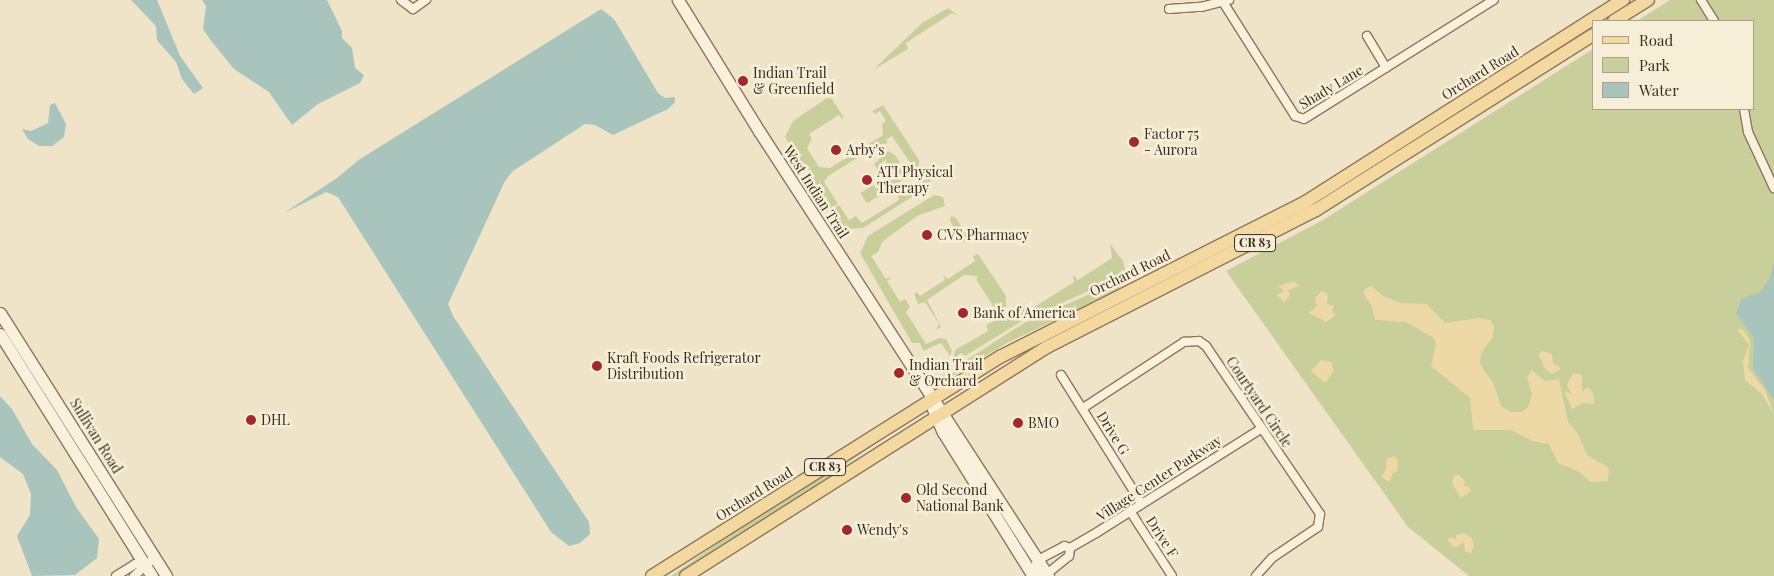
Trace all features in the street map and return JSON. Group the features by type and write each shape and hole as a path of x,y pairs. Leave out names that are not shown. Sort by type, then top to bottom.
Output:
{"main road":[{"name":"Orchard Road","path":"652,576 1036,337 1307,201 1623,0"},
{"path":"1616,20 1648,0"},
{"name":"Orchard Road","path":"686,576 1054,343 1316,210 1592,36"}],"street":[{"path":"401,0 413,9 426,0"},
{"name":"West Indian Trail","path":"678,0 932,400 1032,575"},
{"name":"Shady Lane","path":"1226,1 1289,108 1300,119 1308,118 1494,0"},
{"path":"1701,0 1713,20"},
{"path":"1169,9 1226,1"},
{"path":"1367,36 1386,68"},
{"path":"1744,110 1748,132 1774,188"},
{"name":"Sullivan Road","path":"0,313 4,324 149,561 152,576"},
{"path":"0,335 4,324"},
{"name":"Sullivan Road","path":"0,335 149,561 166,576"},
{"name":"Courtyard Circle","path":"1083,408 1184,342 1194,340 1206,346 1318,510 1320,523 1272,558 1256,576"},
{"name":"Drive G","path":"1061,375 1142,504"},
{"name":"West Indian Trail","path":"939,415 995,491 1038,560"},
{"name":"Village Center Parkway","path":"1070,548 1262,428"},
{"name":"Drive F","path":"1130,511 1172,576"},
{"name":"Village Center Parkway","path":"1038,560 1064,546 1070,548"},
{"name":"Village Center Parkway","path":"1048,575 1069,556 1070,548"},
{"path":"1038,560 1032,575 1048,575"},
{"path":"1038,560 1048,575"},
{"path":"116,576 135,564 149,561"},
{"path":"134,576 149,561"}],"green space":[{"path":"1670,0 1774,0 1774,576 1469,576 1408,527 1226,271 1323,220 1592,50 1592,110 1754,110 1754,20 1639,20"},
{"path":"948,8 959,16 952,13 906,43 908,49 873,70 922,23"},
{"path":"827,98 832,99 844,118 842,119 839,115 809,134 812,139 807,148 819,167 830,168 883,135 882,124 886,121 880,111 875,114 872,111 883,105 919,160 919,167 913,167 892,136 886,140 888,143 878,145 828,176 824,182 838,204 831,208 785,137 793,121"},
{"path":"787,140 841,227 834,221"},
{"path":"888,151 895,155 908,176 890,189 874,164"},
{"path":"925,176 931,179 929,186 863,228 844,229 832,210 839,205 849,220 856,216 862,223 899,200 897,194"},
{"path":"882,180 888,190 867,203 861,193"},
{"path":"934,195 943,197 945,206 917,216 882,242 878,252 871,256 886,279 892,277 887,281 900,302 905,299 910,307 906,312 926,344 939,338 946,339 952,351 950,356 941,343 923,351 920,343 912,343 860,253 868,236"},
{"path":"951,216 956,218 970,240 969,243 964,243 950,221"},
{"path":"1110,244 1123,261 1126,274 1022,321 965,356 961,353 953,359 955,350 988,331 986,325 1024,307 1028,311 1074,282 1073,275 1078,280 1112,258"},
{"path":"978,254 1006,296 1006,307 995,309 976,279 978,276 964,275 927,300 941,327 936,330 939,324 925,302 918,304 914,294 917,292 920,296 945,280 943,275 948,279 975,261 973,256"},
{"path":"1126,278 1117,291 1005,344 946,380 937,379 1024,323"},
{"path":"897,428 787,507 677,576 671,576 768,508"}],"sand":[{"path":"1294,281 1299,286 1288,290 1290,295 1284,303 1277,295 1284,291 1278,286"},
{"path":"1372,286 1383,296 1400,303 1427,304 1445,323 1479,318 1490,320 1494,326 1493,337 1481,353 1480,364 1493,383 1501,406 1511,412 1522,412 1528,407 1532,394 1527,378 1531,370 1545,381 1559,379 1568,422 1578,434 1587,455 1609,468 1608,481 1591,482 1578,471 1558,463 1549,444 1532,441 1511,430 1473,430 1470,398 1431,366 1436,344 1434,338 1406,322 1375,320 1372,306 1363,293 1366,288"},
{"path":"1322,291 1328,294 1327,304 1334,306 1332,312 1336,315 1326,322 1309,313 1317,306 1315,298"},
{"path":"1737,329 1742,329 1750,340 1748,368 1765,390 1774,415 1762,394 1745,380 1743,361 1749,345"},
{"path":"1542,351 1552,354 1553,364 1559,366 1560,370 1552,374 1543,367 1543,361 1538,356"},
{"path":"1321,360 1331,362 1334,371 1325,383 1311,371"},
{"path":"1573,373 1582,375 1582,392 1588,387 1593,392 1594,404 1583,403 1572,409 1565,394 1567,391 1572,395 1567,385"},
{"path":"1393,456 1397,458 1398,470 1392,474 1390,482 1381,477 1386,470 1386,460"},
{"path":"1459,475 1465,481 1464,486 1470,487 1471,491 1461,498 1452,483 1454,476"},
{"path":"1463,533 1472,538 1474,546 1471,553 1465,552 1464,543 1454,548 1448,541 1449,537 1456,539 1456,535"}],"water":[{"path":"131,0 157,0 180,56 203,88 194,94 182,79 176,62 157,40 156,26"},
{"path":"202,0 327,0 342,31 342,38 352,48 355,68 364,75 360,83 318,104 292,125 269,92 234,69 212,42 203,29 206,6"},
{"path":"601,9 614,19 658,93 665,98 675,97 675,102 668,109 613,135 595,125 585,124 513,171 505,181 448,304 453,316 589,522 590,534 580,543 569,546 551,532 338,197 326,192 284,213 337,178 360,159"},
{"path":"55,103 66,124 64,137 52,146 39,146 28,139 22,129 31,131 48,123 50,105"},
{"path":"1774,263 1774,400 1753,369 1754,338 1736,313 1742,298 1759,293 1769,280"},
{"path":"0,396 12,409 32,444 57,470 76,507 99,539 97,558 75,575 32,576 17,536 30,515 31,494 23,474 0,457"}],"place":[{"name":"Indian Trail & Greenfield","path":"743,81"},
{"name":"Factor 75 - Aurora","path":"1134,142"},
{"name":"Arby's","path":"836,150"},
{"name":"ATI Physical Therapy","path":"867,180"},
{"name":"CVS Pharmacy","path":"927,235"},
{"name":"Bank of America","path":"963,313"},
{"name":"Kraft Foods Refrigerator Distribution","path":"597,366"},
{"name":"Indian Trail & Orchard","path":"899,373"},
{"name":"DHL","path":"251,420"},
{"name":"BMO","path":"1018,423"},
{"name":"Old Second National Bank","path":"906,498"},
{"name":"Wendy's","path":"847,530"}]}
